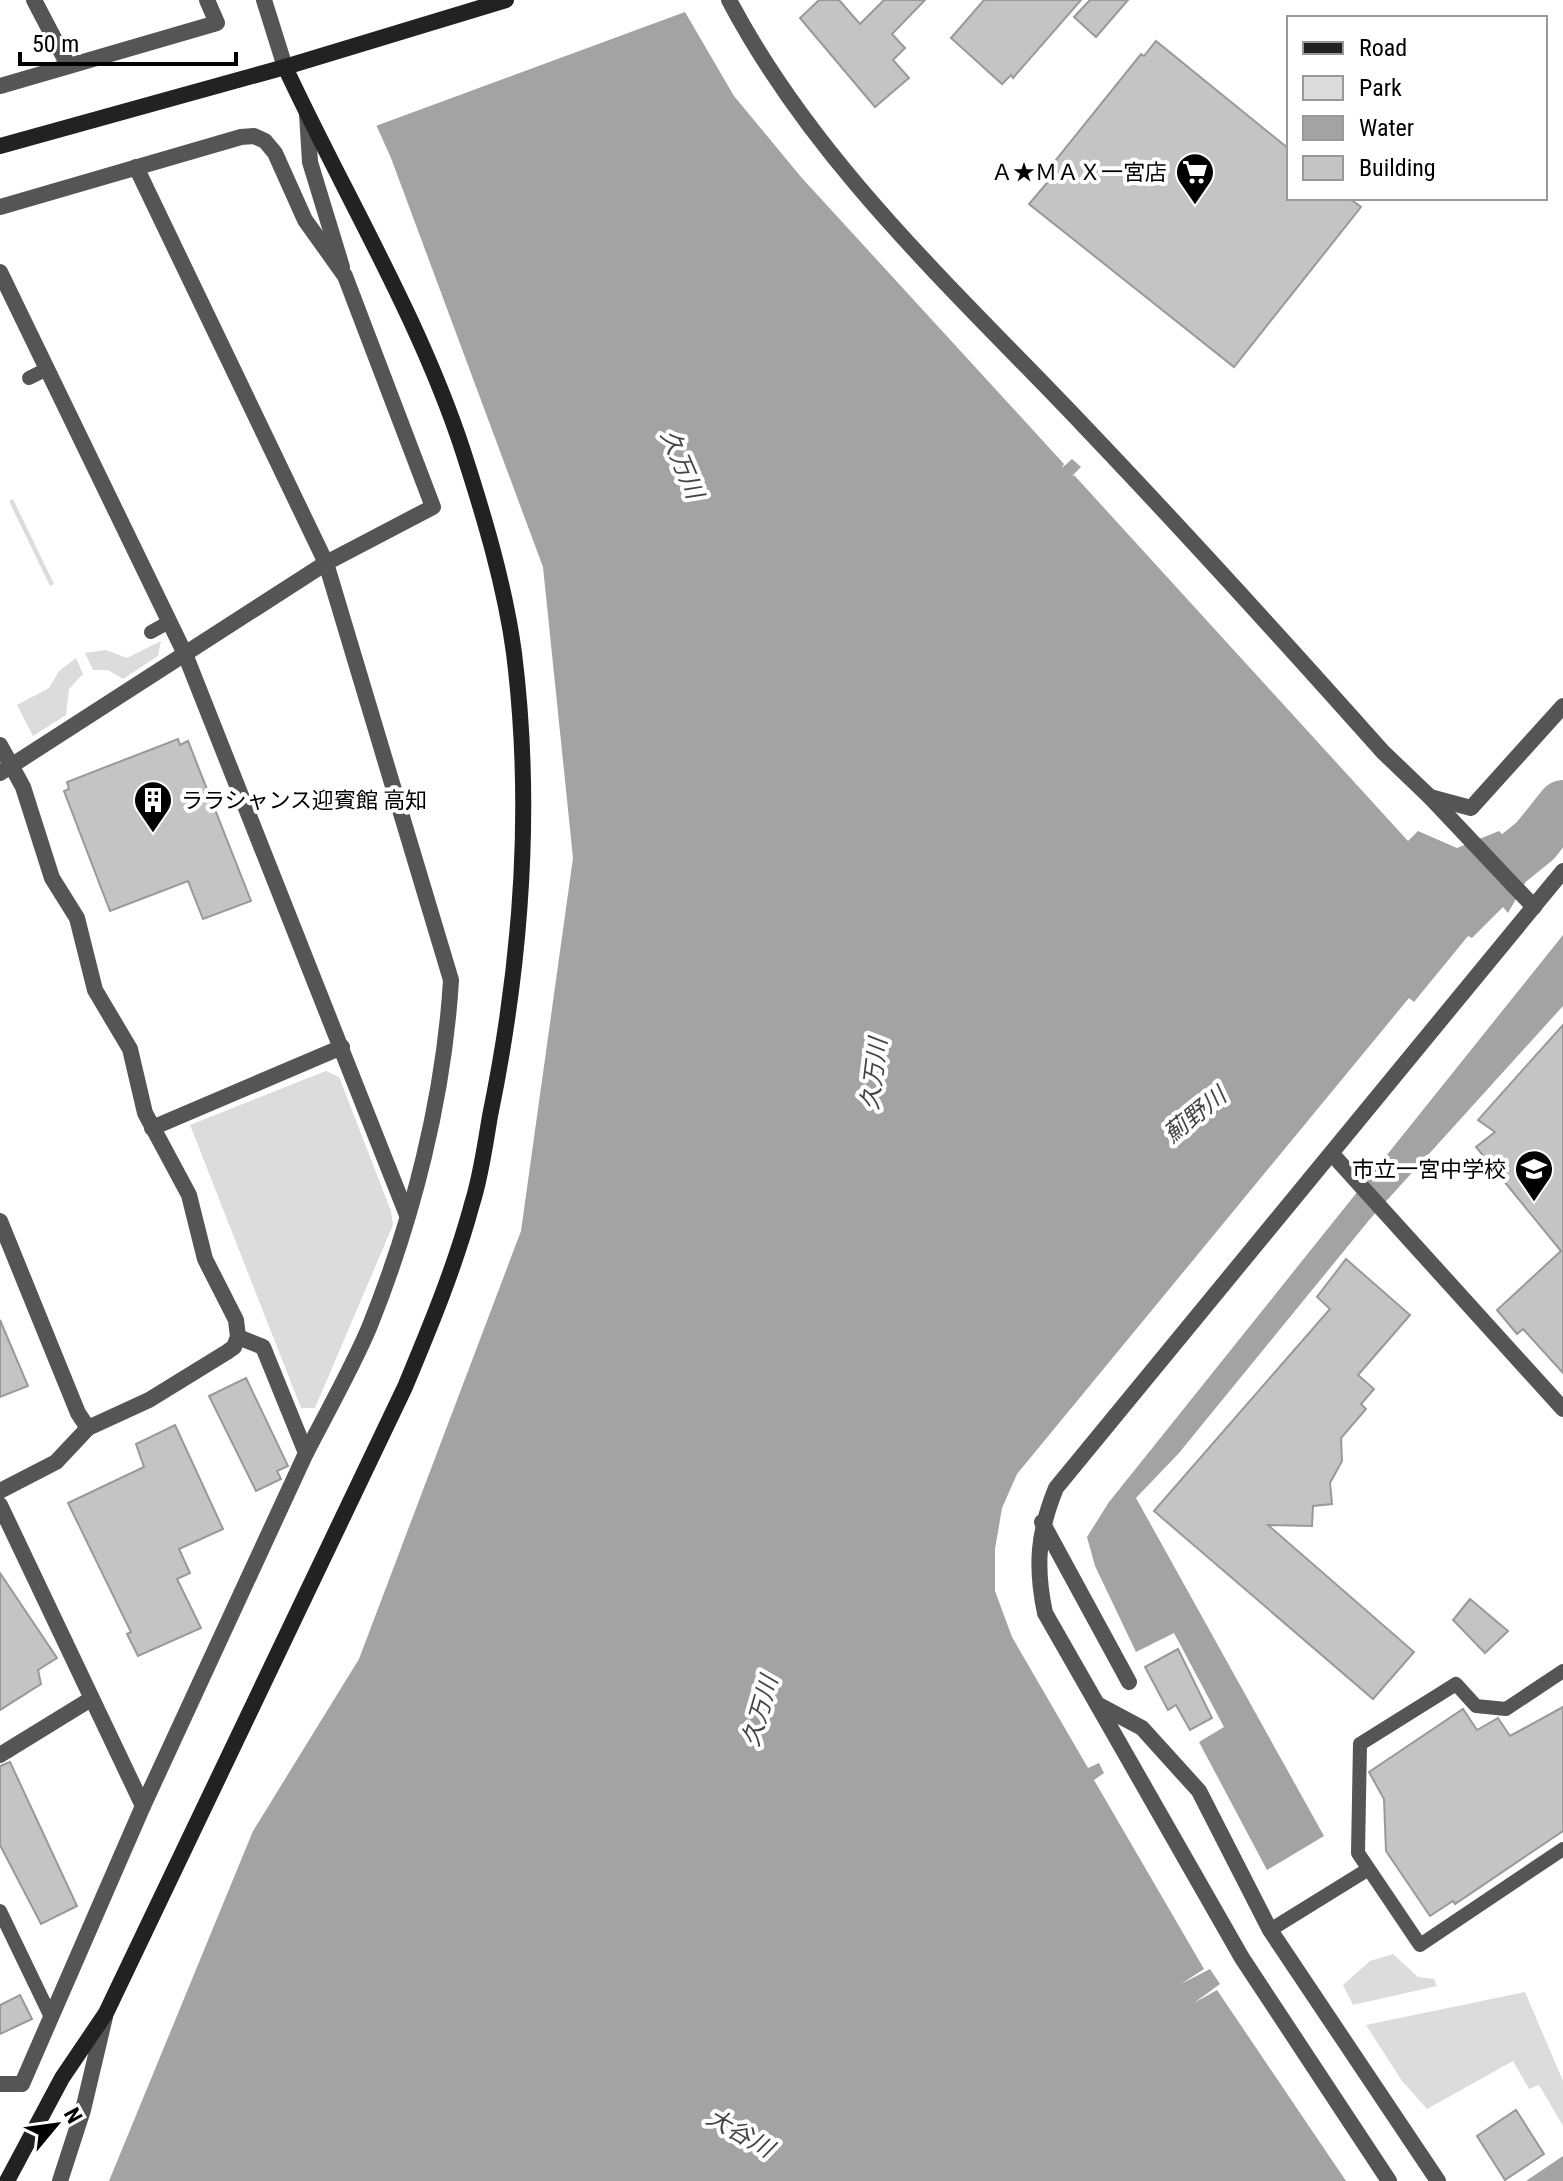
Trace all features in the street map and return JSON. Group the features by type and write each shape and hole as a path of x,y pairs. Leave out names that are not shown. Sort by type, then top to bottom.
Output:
{"street":[{"path":"34,0 68,65"},
{"path":"0,86 217,23 207,0"},
{"path":"0,2176 7,2181 62,2078 106,2013 405,1387 439,1305 473,1203 501,1062 518,915 523,756 513,650 485,528 463,450 430,364 285,67 264,0"},
{"path":"0,146 306,61 506,0"},
{"path":"729,0 776,81 801,116 903,237 1084,426 1383,752 1534,907"},
{"path":"6,769 326,563 433,507 345,276 310,162 307,114"},
{"path":"0,207 241,137 254,136 265,141 275,153 305,220 345,276"},
{"path":"0,2084 22,2084 143,1806 306,1453 368,1329 407,1215 447,1039 451,980 326,563 136,167"},
{"path":"0,272 185,654 407,1215"},
{"path":"1430,797 1471,808 1563,706"},
{"path":"0,745 6,769 44,858 77,918 95,990 130,1049 140,1098 152,1128 184,1181 205,1259 231,1307 238,1337 227,1352 149,1400 88,1428 56,1462 0,1491"},
{"path":"1389,2181 1242,1958 1045,1613 1038,1579 1042,1522 1056,1488 1333,1155 1563,871"},
{"path":"152,1128 342,1047"},
{"path":"1333,1155 1563,1409"},
{"path":"0,1221 78,1413 88,1428"},
{"path":"238,1337 263,1347 306,1453"},
{"path":"0,1505 143,1806"},
{"path":"1042,1522 1129,1682"},
{"path":"0,1755 91,1699"},
{"path":"1097,1704 1142,1728 1199,1791 1270,1930 1438,2181"},
{"path":"60,2181 83,2110 106,2013"}],"lane":[{"path":"29,378 47,369"},
{"path":"151,632 169,622"},
{"path":"1563,1671 1506,1709 1476,1706 1456,1684 1360,1744 1358,1853 1420,1945 1563,1849"},
{"path":"1270,1930 1367,1870"},
{"path":"0,1911 51,2017"}],"green space":[{"path":"13,499 54,584 50,586 9,501"},
{"path":"161,641 158,656 123,679 108,670 93,670 85,653 106,650 127,658"},
{"path":"76,658 83,674 69,689 66,715 33,736 17,705 49,688 59,671"},
{"path":"326,1071 339,1077 391,1211 393,1225 315,1408 301,1408 190,1125"},
{"path":"1393,1954 1418,1977 1434,1979 1437,1986 1353,2005 1343,1985 1370,1961"},
{"path":"1525,1992 1563,2081 1563,2126 1539,2085 1529,2089 1513,2061 1427,2109 1402,2081 1366,2025"}],"water":[{"path":"320,0 678,0 734,96 801,177 1064,464 1062,468 1072,459 1081,467 1071,477 1074,475 1408,841 1418,831 1457,848 1499,831 1534,867 1508,913 1503,907 1472,938 1468,936 1414,1002 1409,998 1017,1474 1002,1508 995,1549 995,1591 1012,1637 1088,1768 1099,1763 1104,1773 1094,1780 1204,1969 1181,1984 1210,1969 1220,1984 1194,2003 1217,1990 1346,2181 109,2181 253,1831 359,1659 521,1231 573,858 543,567 391,158"},
{"path":"1563,935 1563,1006 1370,1219 1179,1453 1136,1498 1324,1836 1267,1870 1199,1742 1224,1727 1174,1633 1136,1652 1095,1566 1087,1537 1109,1502"},
{"path":"1563,2156 1563,2181 1526,2181"}],"pier":[{"path":"316,0 679,0 685,12 373,127"}],"building":[{"path":"819,0 839,0 860,24 884,0 925,0 892,34 905,48 893,60 909,78 875,107 800,18"},
{"path":"984,0 1081,0 1013,78 1011,75 1002,84 951,38"},
{"path":"1090,0 1128,0 1096,37 1074,17"},
{"name":"Ａ★ＭＡＸ一宮店","path":"1156,41 1287,147 1287,200 1352,200 1361,207 1234,367 1029,204 1057,171 1051,166 1141,54 1144,56"},
{"name":"ララシャンス迎賓館 高知","path":"178,739 180,745 188,741 251,901 203,919 188,881 110,911 64,791 69,789 67,782"},
{"name":"市立一宮中学校","path":"1563,1025 1563,1373 1523,1329 1517,1334 1497,1310 1561,1251 1476,1147 1495,1132 1478,1120"},
{"path":"1346,1259 1410,1315 1358,1375 1374,1389 1361,1404 1366,1409 1341,1438 1342,1461 1330,1483 1332,1504 1313,1506 1312,1526 1268,1525 1414,1652 1373,1699 1154,1511 1330,1309 1317,1297"},
{"path":"0,1320 28,1386 0,1397"},
{"path":"246,1378 288,1466 277,1471 281,1479 256,1491 209,1396"},
{"path":"175,1425 223,1529 179,1549 190,1573 177,1579 201,1628 138,1656 127,1634 131,1632 68,1503 144,1467 136,1444"},
{"path":"0,1573 57,1658 38,1670 41,1684 0,1710"},
{"path":"1470,1599 1508,1631 1485,1653 1453,1620"},
{"path":"1178,1649 1212,1718 1190,1730 1176,1705 1168,1710 1145,1667"},
{"path":"1563,1707 1563,1831 1455,1904 1453,1901 1430,1916 1386,1851 1384,1799 1369,1772 1463,1709 1477,1730 1498,1718 1510,1736"},
{"path":"10,1762 77,1906 41,1924 0,1845 0,1766"},
{"path":"20,1995 32,2019 0,2034 0,2005"},
{"path":"1516,2110 1544,2154 1505,2180 1477,2136"}],"waterway":[{"name":"薊野川","path":"1467,896 1535,841 1563,806"}],"place":[{"name":"Ａ★ＭＡＸ一宮店","path":"1195,206"},
{"name":"ララシャンス迎賓館 高知","path":"153,834"},
{"name":"市立一宮中学校","path":"1534,1203"}],"water label":[{"name":"久万川","path":"682,464"},
{"name":"久万川","path":"874,1074"},
{"name":"久万川","path":"760,1711"},
{"name":"大谷川","path":"740,2133"}]}
